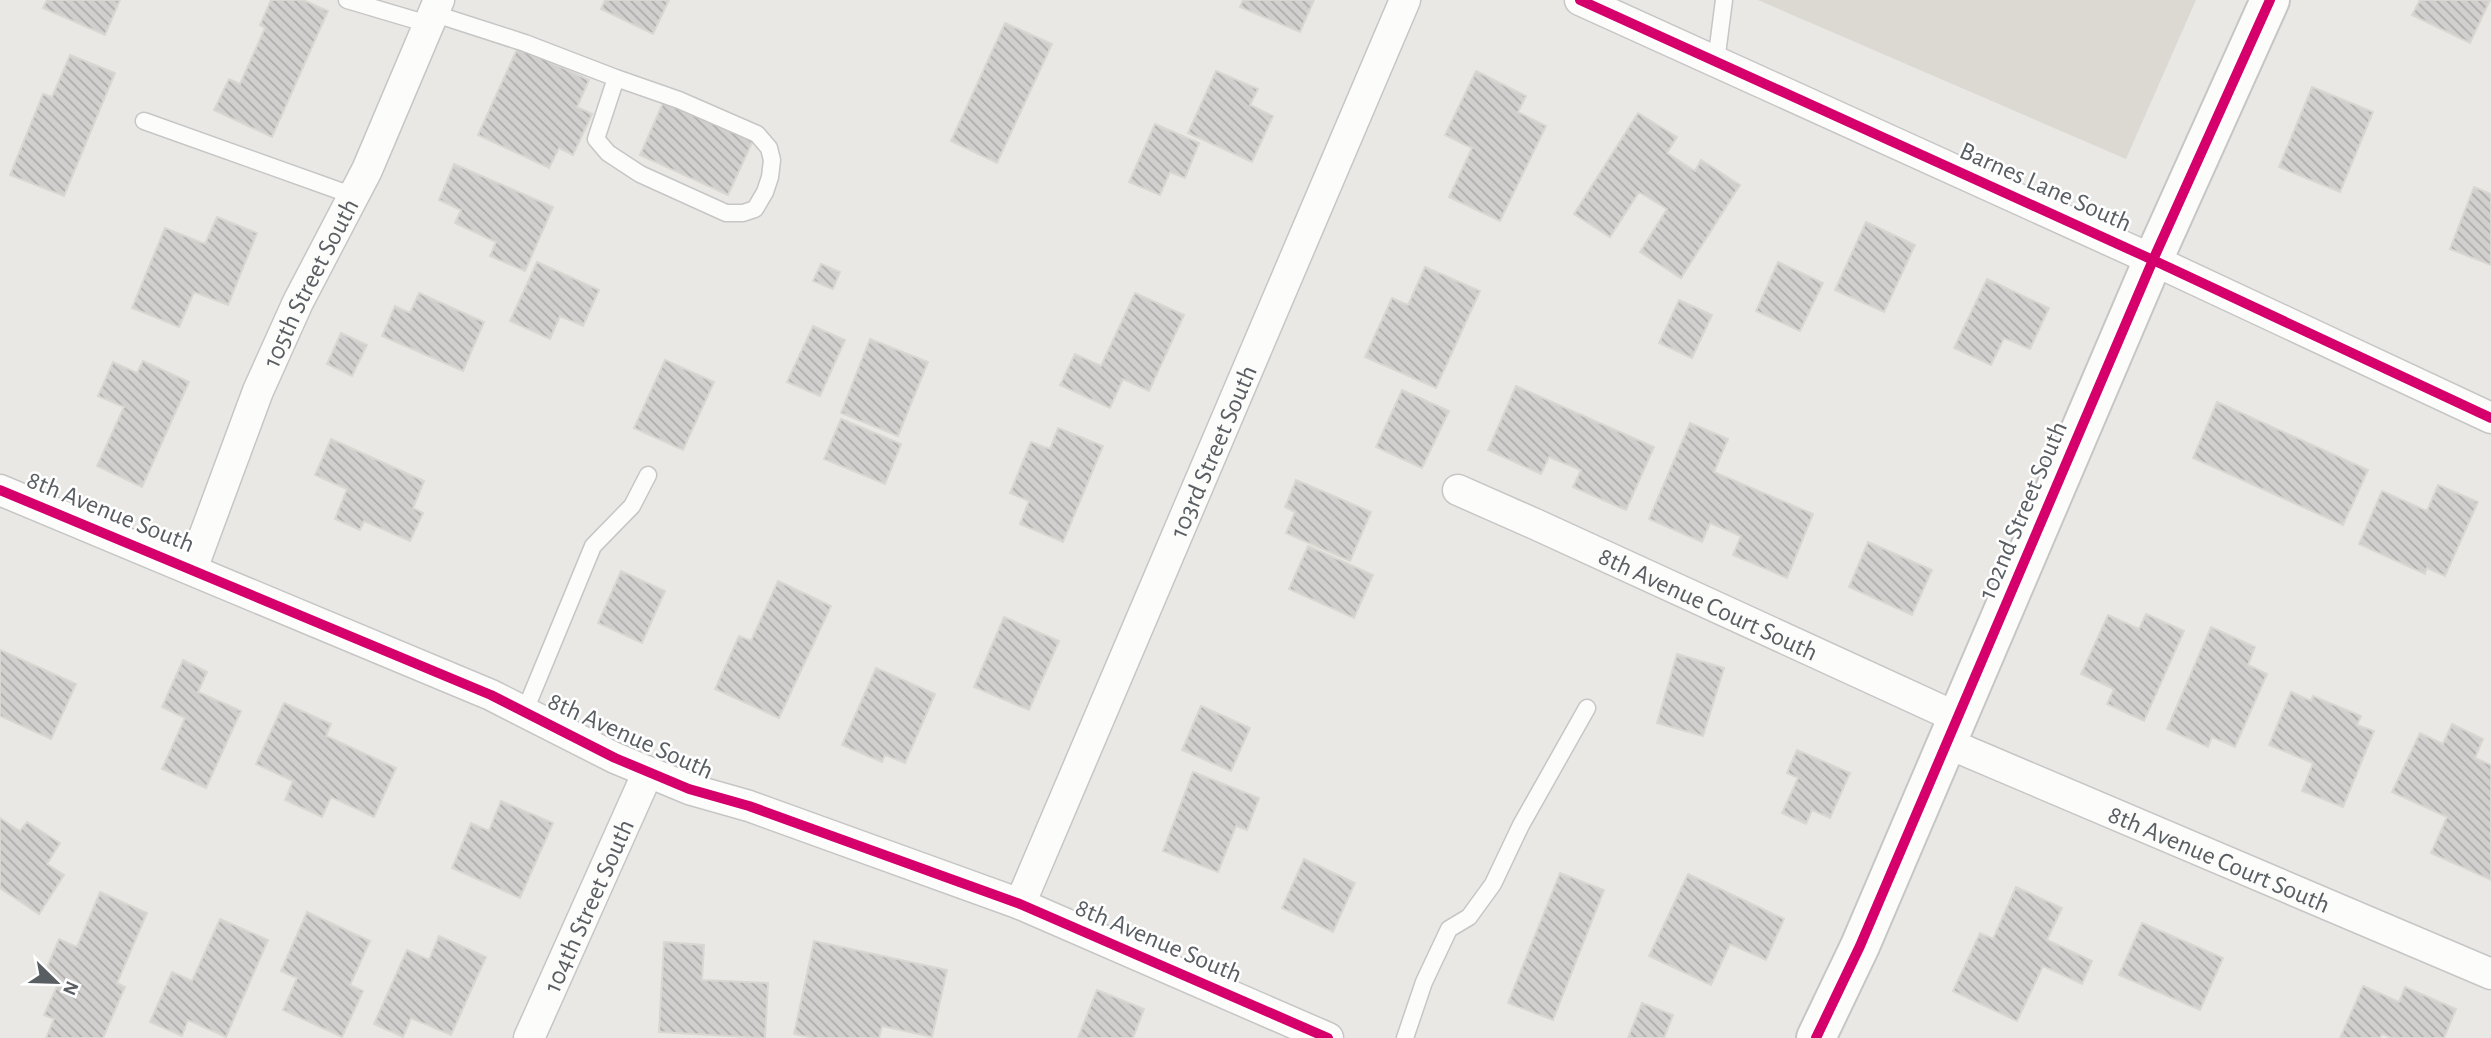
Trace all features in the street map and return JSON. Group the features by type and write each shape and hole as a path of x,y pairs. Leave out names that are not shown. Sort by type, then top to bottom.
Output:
{"street":[{"name":"103rd Street South","path":"1020,904 1405,0"},
{"name":"Barnes Lane South","path":"1580,0 2153,260 2491,418"},
{"name":"102nd Street South","path":"1816,1038 1860,946 2153,260 2270,0"},
{"name":"105th Street South","path":"192,569 264,379 298,302 354,196 399,99 433,12"},
{"name":"8th Avenue South","path":"0,490 491,695 615,758 689,789 749,806 1020,904 1328,1038"},
{"name":"8th Avenue Court South","path":"1458,490 1732,613 1952,731 2491,974"},
{"name":"104th Street South","path":"529,1038 649,772"}],"lane":[{"path":"346,0 433,12 679,100 757,134 769,148 772,160 765,192 755,209 743,213 726,213 640,174 608,153 596,139 616,78"},
{"path":"1716,62 1724,0"},
{"path":"144,121 354,196"},
{"path":"524,713 593,546 632,506 648,475"},
{"path":"1405,1038 1424,982 1449,929 1469,917 1493,884 1521,825 1587,708"}],"shaded area":[{"path":"1758,0 2196,0 2126,159"}],"building":[{"path":"47,0 120,0 105,35 43,8"},
{"path":"271,0 303,0 328,11 272,137 214,110 229,79 240,84 265,28 260,25"},
{"path":"605,0 669,0 653,34 601,9"},
{"path":"1243,0 1314,0 1300,32 1240,7"},
{"path":"2420,0 2490,0 2470,43 2412,15"},
{"path":"1005,23 1052,44 997,163 951,141"},
{"path":"518,47 589,80 577,107 592,114 573,155 559,148 549,168 478,135"},
{"path":"70,55 115,73 64,196 10,175 43,94 52,97"},
{"path":"1216,71 1258,89 1250,105 1273,116 1252,162 1188,133"},
{"path":"1476,71 1526,96 1518,112 1546,126 1500,221 1449,197 1472,148 1445,135"},
{"path":"2312,87 2373,112 2340,192 2279,167"},
{"path":"666,96 755,136 728,195 640,155"},
{"path":"1638,113 1677,137 1667,153 1695,171 1701,160 1740,185 1681,278 1640,252 1667,209 1639,192 1610,237 1574,214"},
{"path":"1155,124 1199,143 1185,178 1170,172 1160,195 1129,182"},
{"path":"454,164 553,207 525,271 490,256 496,242 455,223 461,210 439,200"},
{"path":"2474,187 2491,194 2491,265 2450,249"},
{"path":"217,217 257,233 228,305 194,292 179,327 132,308 165,228 205,244"},
{"path":"1866,222 1915,245 1884,312 1835,290"},
{"path":"537,262 599,290 583,326 560,316 550,339 510,321"},
{"path":"1778,262 1823,283 1800,331 1756,311"},
{"path":"821,264 840,272 833,289 813,281"},
{"path":"1425,267 1480,291 1436,388 1365,357 1392,298 1408,305"},
{"path":"1987,279 2049,308 2030,349 2004,338 1991,365 1954,348"},
{"path":"419,293 484,322 463,371 382,336 395,306 410,313"},
{"path":"1135,293 1184,315 1149,391 1123,379 1110,408 1060,385 1075,354 1101,366"},
{"path":"1679,300 1712,315 1692,358 1659,343"},
{"path":"813,326 845,340 820,396 787,382"},
{"path":"341,333 367,345 352,376 327,364"},
{"path":"870,339 928,362 898,436 841,413"},
{"path":"665,360 714,382 683,450 634,428"},
{"path":"143,361 189,382 142,487 97,466 124,407 98,396 113,362 137,373"},
{"path":"1516,386 1654,447 1626,510 1573,487 1581,470 1549,457 1541,474 1488,450"},
{"path":"1402,390 1449,411 1422,468 1376,447"},
{"path":"2217,402 2368,470 2343,525 2193,458"},
{"path":"841,419 901,444 885,484 824,459"},
{"path":"1690,423 1728,439 1714,472 1813,514 1787,578 1733,555 1741,536 1710,523 1702,542 1649,519"},
{"path":"1058,428 1103,446 1063,542 1020,524 1029,501 1010,493 1031,442 1050,449"},
{"path":"331,439 424,481 413,508 423,513 410,541 364,521 360,530 335,519 347,489 315,475"},
{"path":"1296,480 1371,512 1350,561 1286,533 1295,512 1285,507"},
{"path":"2438,485 2478,502 2445,576 2427,568 2425,574 2359,544 2382,491 2427,511"},
{"path":"1868,542 1932,570 1912,615 1849,587"},
{"path":"1308,546 1373,575 1354,618 1289,589"},
{"path":"621,571 665,591 642,643 598,623"},
{"path":"778,581 831,606 779,718 715,689 739,636 751,641"},
{"path":"2146,614 2184,631 2144,721 2107,704 2114,689 2081,674 2108,615 2139,629"},
{"path":"1004,617 1059,641 1029,710 974,687"},
{"path":"2211,627 2255,647 2248,665 2267,674 2235,747 2212,737 2208,747 2167,729"},
{"path":"0,650 76,684 51,739 0,716"},
{"path":"1677,654 1724,668 1703,736 1657,723"},
{"path":"183,660 207,672 198,692 241,711 206,788 162,769 185,718 162,707"},
{"path":"876,668 935,694 905,763 885,755 882,762 842,745"},
{"path":"2291,692 2311,701 2313,696 2361,716 2357,725 2374,731 2343,807 2302,791 2313,763 2269,745"},
{"path":"284,703 331,724 326,736 396,768 374,817 331,797 322,817 285,800 293,781 256,764"},
{"path":"1201,706 1250,728 1231,771 1182,750"},
{"path":"2452,724 2483,739 2475,758 2491,765 2491,880 2431,853 2447,817 2392,792 2420,733 2443,744"},
{"path":"1797,750 1850,773 1830,818 1812,810 1806,824 1782,813 1798,778 1787,773"},
{"path":"1193,772 1259,798 1247,830 1236,826 1218,872 1163,851"},
{"path":"501,801 553,823 520,898 452,868 471,823 489,831"},
{"path":"0,818 20,831 27,822 60,843 47,864 64,875 39,914 0,888"},
{"path":"1304,859 1355,883 1333,932 1282,908"},
{"path":"1560,873 1604,890 1553,1020 1508,1003"},
{"path":"1688,874 1784,919 1766,960 1730,944 1711,985 1649,956"},
{"path":"2016,887 2062,908 2047,940 2092,961 2082,984 2043,966 2017,1021 1953,991 1980,933 1993,939"},
{"path":"100,892 147,913 117,983 125,987 103,1038 46,1038 54,1019 44,1015 58,984 43,977 59,939 77,947"},
{"path":"307,912 370,941 350,985 363,991 342,1037 283,1010 297,978 281,971"},
{"path":"220,919 268,940 226,1037 188,1020 182,1036 150,1022 172,972 192,981"},
{"path":"2142,923 2223,958 2200,1010 2119,975"},
{"path":"439,936 486,957 451,1035 411,1018 403,1037 374,1024 407,950 429,960"},
{"path":"814,941 947,970 932,1037 882,1026 879,1038 813,1038 794,1034"},
{"path":"664,942 704,945 702,980 768,983 765,1038 659,1032"},
{"path":"2363,986 2399,1002 2405,987 2456,1009 2444,1038 2392,1038 2382,1034 2380,1038 2340,1038"},
{"path":"1097,990 1144,1009 1133,1038 1078,1038"},
{"path":"1642,1003 1673,1015 1664,1038 1628,1038"}],"cycle path":[{"path":"1580,0 2153,260 2491,418"},
{"path":"1816,1038 1860,946 2153,260 2270,0"},
{"path":"0,490 491,695 615,758 689,789 749,806 1020,904 1328,1038"}]}
